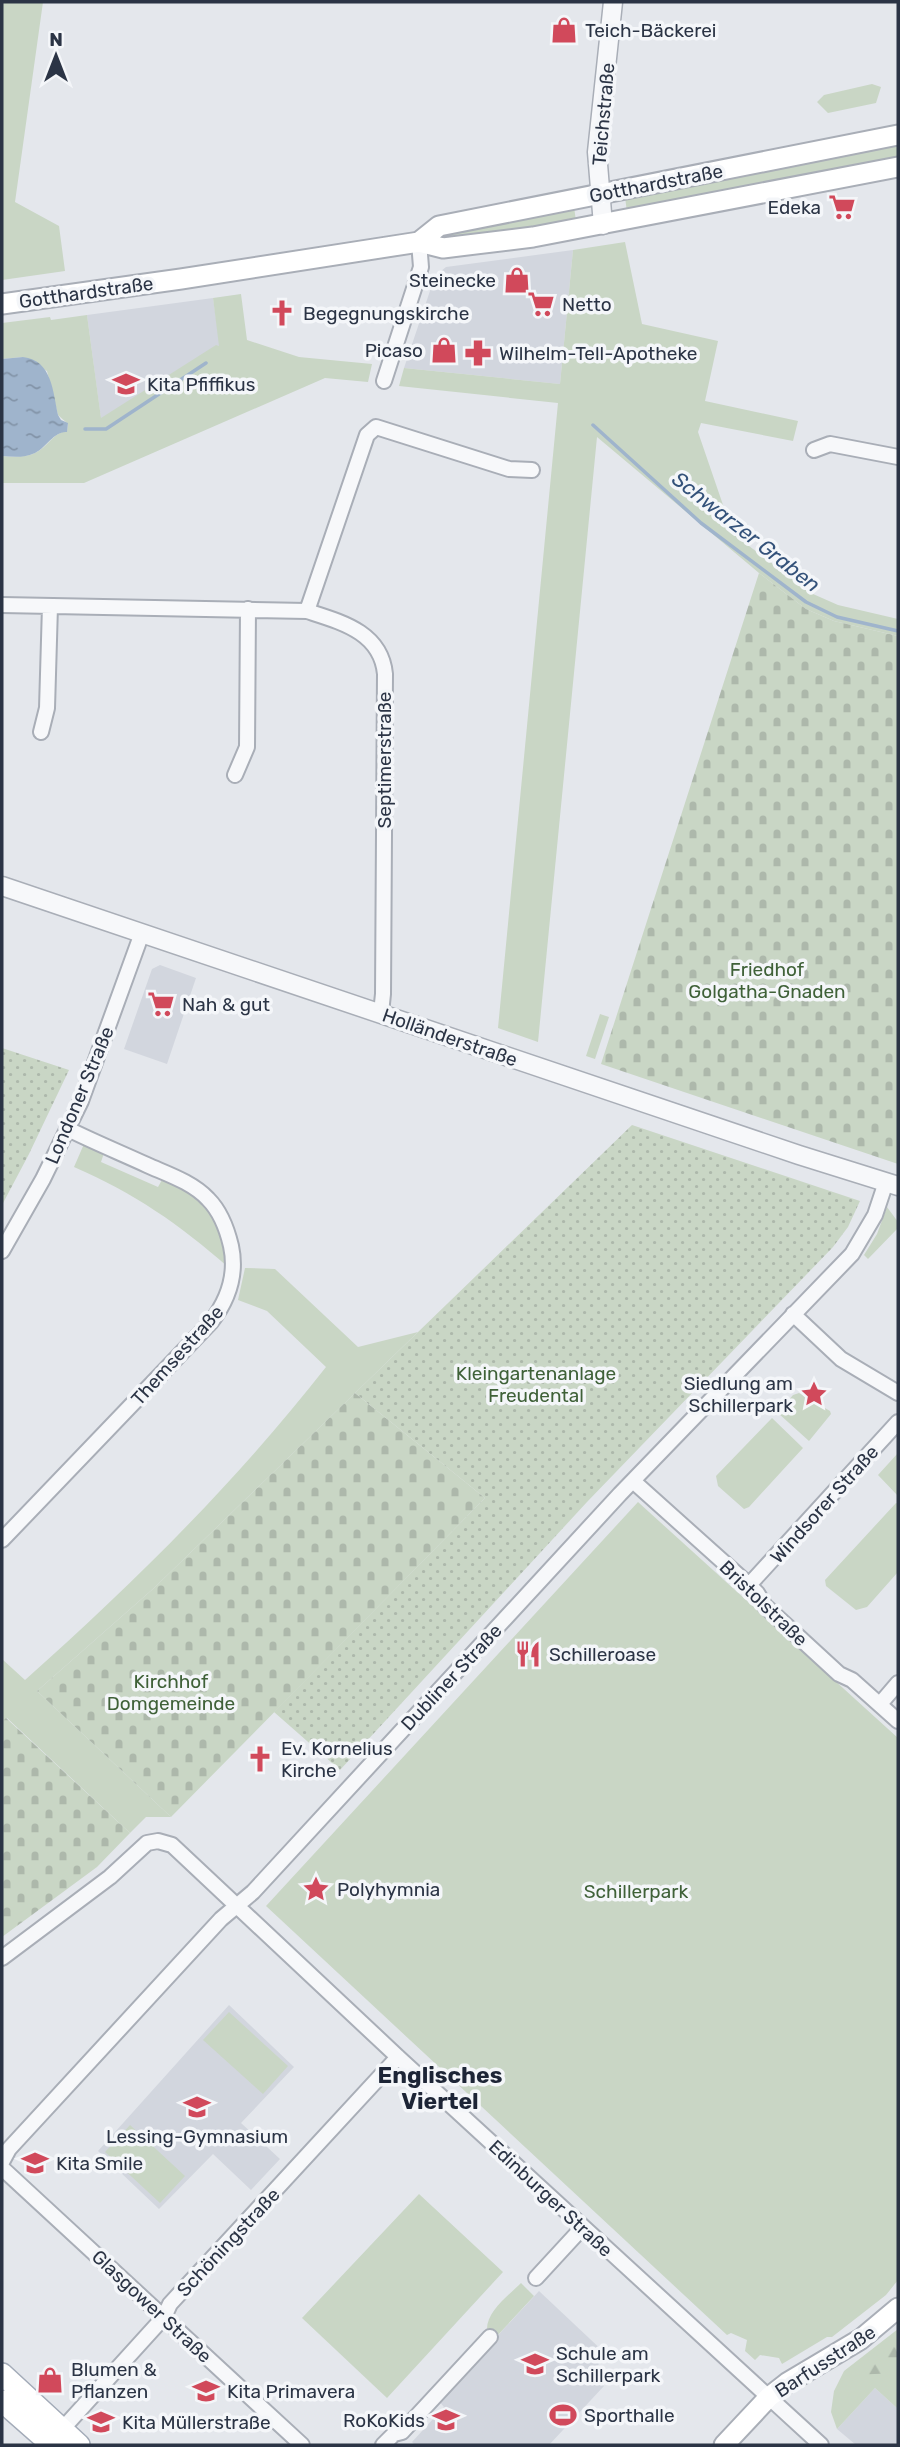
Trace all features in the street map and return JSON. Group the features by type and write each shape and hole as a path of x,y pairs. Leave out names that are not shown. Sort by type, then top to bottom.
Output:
{"main road":[{"name":"Gotthardstraße","path":"419,242 439,226 898,135"},
{"name":"Gotthardstraße","path":"2,303 181,279 419,242 443,248 533,237 898,167"},
{"name":"Barfusstraße","path":"724,2445 769,2397 787,2383 862,2339 898,2308"},
{"path":"2,2374 52,2441"},
{"path":"2,2401 52,2441 79,2445"}],"street":[{"name":"Teichstraße","path":"603,225 597,152 613,2"},
{"path":"384,381 421,267 419,242"},
{"path":"307,611 367,435 376,427 509,469 532,470"},
{"path":"814,450 830,444 898,457"},
{"name":"Septimerstraße","path":"2,605 307,611 349,626 375,645 384,666 381,1013"},
{"path":"41,732 47,708 50,606"},
{"path":"235,775 247,747 248,609"},
{"name":"Holländerstraße","path":"2,886 892,1184"},
{"name":"Londoner Straße","path":"2,1251 68,1129 142,933"},
{"name":"Themsestraße","path":"2,1540 211,1322 225,1300 233,1275 233,1256 227,1231 220,1214 207,1198 179,1179 68,1129"},
{"name":"Dubliner Straße","path":"2,2162 9,2149 206,1935 221,1919 239,1906 633,1481 852,1254 892,1184"},
{"path":"793,1314 841,1359 898,1393"},
{"name":"Windsorer Straße","path":"749,1585 898,1422"},
{"name":"Bristolstraße","path":"633,1481 749,1585 765,1606 839,1674 852,1679 898,1721"},
{"path":"880,1704 898,1683"},
{"name":"Edinburger Straße","path":"2,1958 110,1877 147,1843 158,1841 172,1844 398,2057 821,2445"},
{"name":"Schöningstraße","path":"52,2441 164,2317 170,2304 398,2057"},
{"name":"Glasgower Straße","path":"2,2168 302,2445"},
{"path":"536,2278 583,2227"},
{"path":"383,2445 394,2434 402,2432 490,2337"}],"shaded area":[{"path":"573,250 560,384 404,368 435,276 446,267"},
{"name":"Kita Pfiffikus","path":"213,298 220,346 101,419 87,315"},
{"path":"160,965 196,978 167,1064 124,1049 152,969"},
{"name":"Lessing-Gymnasium","path":"229,2005 294,2067 241,2123 280,2159 251,2190 213,2154 159,2209 98,2151"},
{"name":"Schule am Schillerpark","path":"539,2291 607,2355 591,2373 604,2386 549,2445 415,2445 412,2442 444,2407 438,2400"},
{"path":"875,2388 898,2409 898,2445 856,2445 837,2429"}],"green space":[{"path":"2,2 43,2 15,202 59,226 65,271 2,280"},
{"path":"872,84 881,87 876,103 828,113 817,102 824,95"},
{"path":"898,142 898,160 627,212 625,197"},
{"path":"574,207 576,221 438,240 438,234"},
{"path":"625,242 642,324 718,341 705,401 798,421 793,441 701,423 698,432 733,534 813,594 838,605 898,619 898,636 834,621 806,609 597,437 538,1042 498,1028 558,403 399,386 404,368 560,384 573,250"},
{"path":"241,294 247,340 299,357 372,364 368,382 325,378 84,483 2,483 2,456 36,453 56,436 67,431 68,424 58,415 47,371 23,357 2,359 2,323 87,315 101,418 216,345 219,346 213,298"},
{"name":"Friedhof Golgatha-Gnaden","path":"759,573 806,609 834,621 898,636 898,1164 601,1064"},
{"path":"600,1014 609,1017 595,1059 586,1056"},
{"path":"2,1048 69,1070 2,1205"},
{"name":"Kleingartenanlage Freudental","path":"632,1125 860,1201 848,1227 833,1247 587,1502 340,1770 274,1712 485,1498 355,1393"},
{"path":"84,1144 104,1153 101,1162 158,1187 163,1178 191,1194 210,1212 216,1223 222,1235 228,1267 155,1211 74,1167"},
{"path":"887,1207 898,1222 898,1228 868,1259 864,1255 877,1234"},
{"path":"245,1268 275,1269 358,1347 418,1332 154,1588 37,1691 171,1817 146,1817 130,1833 7,1718 2,1722 2,1659 25,1680 183,1530 256,1451 326,1367 267,1311 238,1300"},
{"name":"Kirchhof Domgemeinde","path":"355,1393 485,1498 171,1817 37,1691 154,1588"},
{"path":"799,1393 831,1414 809,1441 778,1413 793,1395"},
{"path":"772,1418 803,1448 749,1507 744,1509 718,1486 716,1476"},
{"path":"898,1453 898,1496 878,1475"},
{"name":"Schillerpark","path":"638,1502 898,1738 898,2280 886,2295 832,2337 827,2337 782,2364 779,2358 760,2355 755,2360 745,2351 747,2340 731,2333 727,2335 266,1906"},
{"path":"896,1503 898,1572 867,1607 856,1610 826,1586 825,1580"},
{"path":"6,1718 130,1833 97,1867 2,1937 2,1722"},
{"path":"229,2012 288,2066 263,2094 203,2040"},
{"path":"130,2125 185,2176 160,2203 105,2152"},
{"path":"419,2194 503,2272 387,2398 302,2318"},
{"path":"521,2283 534,2296 496,2337 487,2329 488,2322 499,2304"},
{"path":"898,2329 898,2409 875,2388 837,2429 831,2412 834,2391 844,2371"},
{"path":"898,2335 898,2373 852,2375 849,2372"}],"water":[{"path":"2,359 33,359 46,371 58,415 68,423 67,432 58,434 31,455 2,456"}],"waterway":[{"name":"Schwarzer Graben","path":"85,429 106,429 206,363"},
{"name":"Schwarzer Graben","path":"593,425 701,523 806,602 837,617 898,631"}],"place":[{"name":"Teich-Bäckerei","path":"564,30"},
{"name":"Edeka","path":"842,207"},
{"name":"Steinecke","path":"517,280"},
{"name":"Netto","path":"541,304"},
{"name":"Begegnungskirche","path":"282,313"},
{"name":"Picaso","path":"444,350"},
{"name":"Wilhelm-Tell-Apotheke","path":"478,353"},
{"name":"Kita Pfiffikus","path":"126,384"},
{"name":"Nah & gut","path":"161,1004"},
{"name":"Siedlung am Schillerpark","path":"814,1394"},
{"name":"Schilleroase","path":"528,1654"},
{"name":"Ev. Kornelius Kirche","path":"260,1759"},
{"name":"Polyhymnia","path":"316,1889"},
{"name":"Lessing-Gymnasium","path":"197,2107"},
{"name":"Kita Smile","path":"35,2163"},
{"name":"Schule am Schillerpark","path":"535,2364"},
{"name":"Blumen & Pflanzen","path":"50,2380"},
{"name":"Kita Primavera","path":"206,2391"},
{"name":"Sporthalle","path":"563,2415"},
{"name":"RoKoKids","path":"446,2420"},
{"name":"Kita Müllerstraße","path":"101,2422"}],"district":[{"name":"Englisches Viertel","path":"440,2088"}]}
